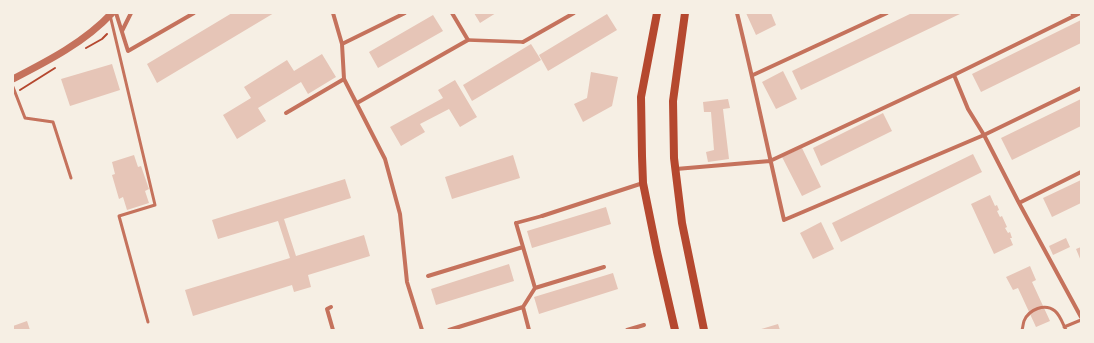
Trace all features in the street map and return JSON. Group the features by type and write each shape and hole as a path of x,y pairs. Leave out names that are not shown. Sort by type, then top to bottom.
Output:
{"main road":[{"path":"658,13 641,96 643,183 675,330"},
{"path":"685,13 674,101 676,169 682,223 704,330"}],"street":[{"path":"122,31 131,13"},
{"path":"13,79 54,58 113,14 122,31 128,52 194,13"},
{"path":"333,13 342,44 344,79 385,159 400,214 407,282 422,330"},
{"path":"342,44 405,13"},
{"path":"452,13 468,40"},
{"path":"357,103 468,40 523,42 574,13"},
{"path":"737,13 753,75 770,161 784,220 984,135 1081,88"},
{"path":"753,75 886,13"},
{"path":"676,169 770,161 954,75 1073,14 1080,13"},
{"path":"954,75 968,109 984,135 1081,318"},
{"path":"286,113 344,79"},
{"path":"1019,203 1081,172"},
{"path":"535,288 516,223 643,183"},
{"path":"428,276 523,247"},
{"path":"449,330 523,307 535,288 604,267"},
{"path":"523,307 529,330"},
{"path":"329,308 333,330"},
{"path":"627,330 644,325"}],"lane":[{"path":"113,14 155,205 119,216 148,322"},
{"path":"13,87 25,118 53,122 71,178"},
{"path":"1022,330 1024,320 1038,308 1047,307 1056,312 1065,328 1081,318"}],"building":[{"path":"232,13 274,13 157,83 147,64"},
{"path":"474,13 496,13 480,23"},
{"path":"746,13 771,13 776,25 756,35"},
{"path":"912,13 962,13 801,90 792,71"},
{"path":"607,14 617,30 548,71 539,55"},
{"path":"433,15 443,31 378,68 369,52"},
{"path":"1081,20 1081,43 981,92 972,74"},
{"path":"531,44 541,60 472,101 463,85"},
{"path":"322,54 336,77 308,94 301,82 258,108 266,121 237,139 223,115 251,98 244,87 287,60 294,71"},
{"path":"112,64 120,90 70,106 61,79"},
{"path":"783,71 797,99 776,109 762,82"},
{"path":"591,72 618,77 612,106 583,122 574,104 587,98"},
{"path":"455,80 477,117 460,127 449,109 420,124 425,132 401,146 390,127 443,98 438,90"},
{"path":"728,99 730,108 723,109 729,159 708,162 706,152 714,150 711,112 704,112 703,102"},
{"path":"1081,99 1081,126 1012,160 1001,138"},
{"path":"883,113 892,131 821,166 813,148"},
{"path":"802,148 821,187 802,196 782,157"},
{"path":"973,154 982,172 841,242 832,223"},
{"path":"134,155 138,167 141,166 149,189 145,191 149,203 127,210 123,197 119,199 112,175 115,174 112,162"},
{"path":"513,155 520,178 452,199 445,177"},
{"path":"345,179 351,198 284,219 296,256 364,235 370,256 308,275 311,287 294,292 292,285 193,316 185,290 290,258 278,221 218,239 212,220"},
{"path":"1081,180 1081,203 1052,217 1043,198"},
{"path":"990,195 995,206 997,205 999,210 997,211 1000,217 1002,216 1007,227 1005,228 1008,233 1010,232 1012,238 1010,238 1013,245 994,254 971,204"},
{"path":"606,207 611,224 532,248 527,231"},
{"path":"821,222 834,249 813,259 800,233"},
{"path":"1066,238 1070,247 1053,255 1049,246"},
{"path":"1081,247 1081,261 1076,249"},
{"path":"509,264 514,281 436,305 431,289"},
{"path":"1030,266 1036,280 1032,282 1050,321 1036,327 1018,288 1013,290 1006,277"},
{"path":"613,273 618,289 539,314 534,297"},
{"path":"27,321 30,330 13,330 13,326"},
{"path":"778,324 780,330 758,330"}]}
